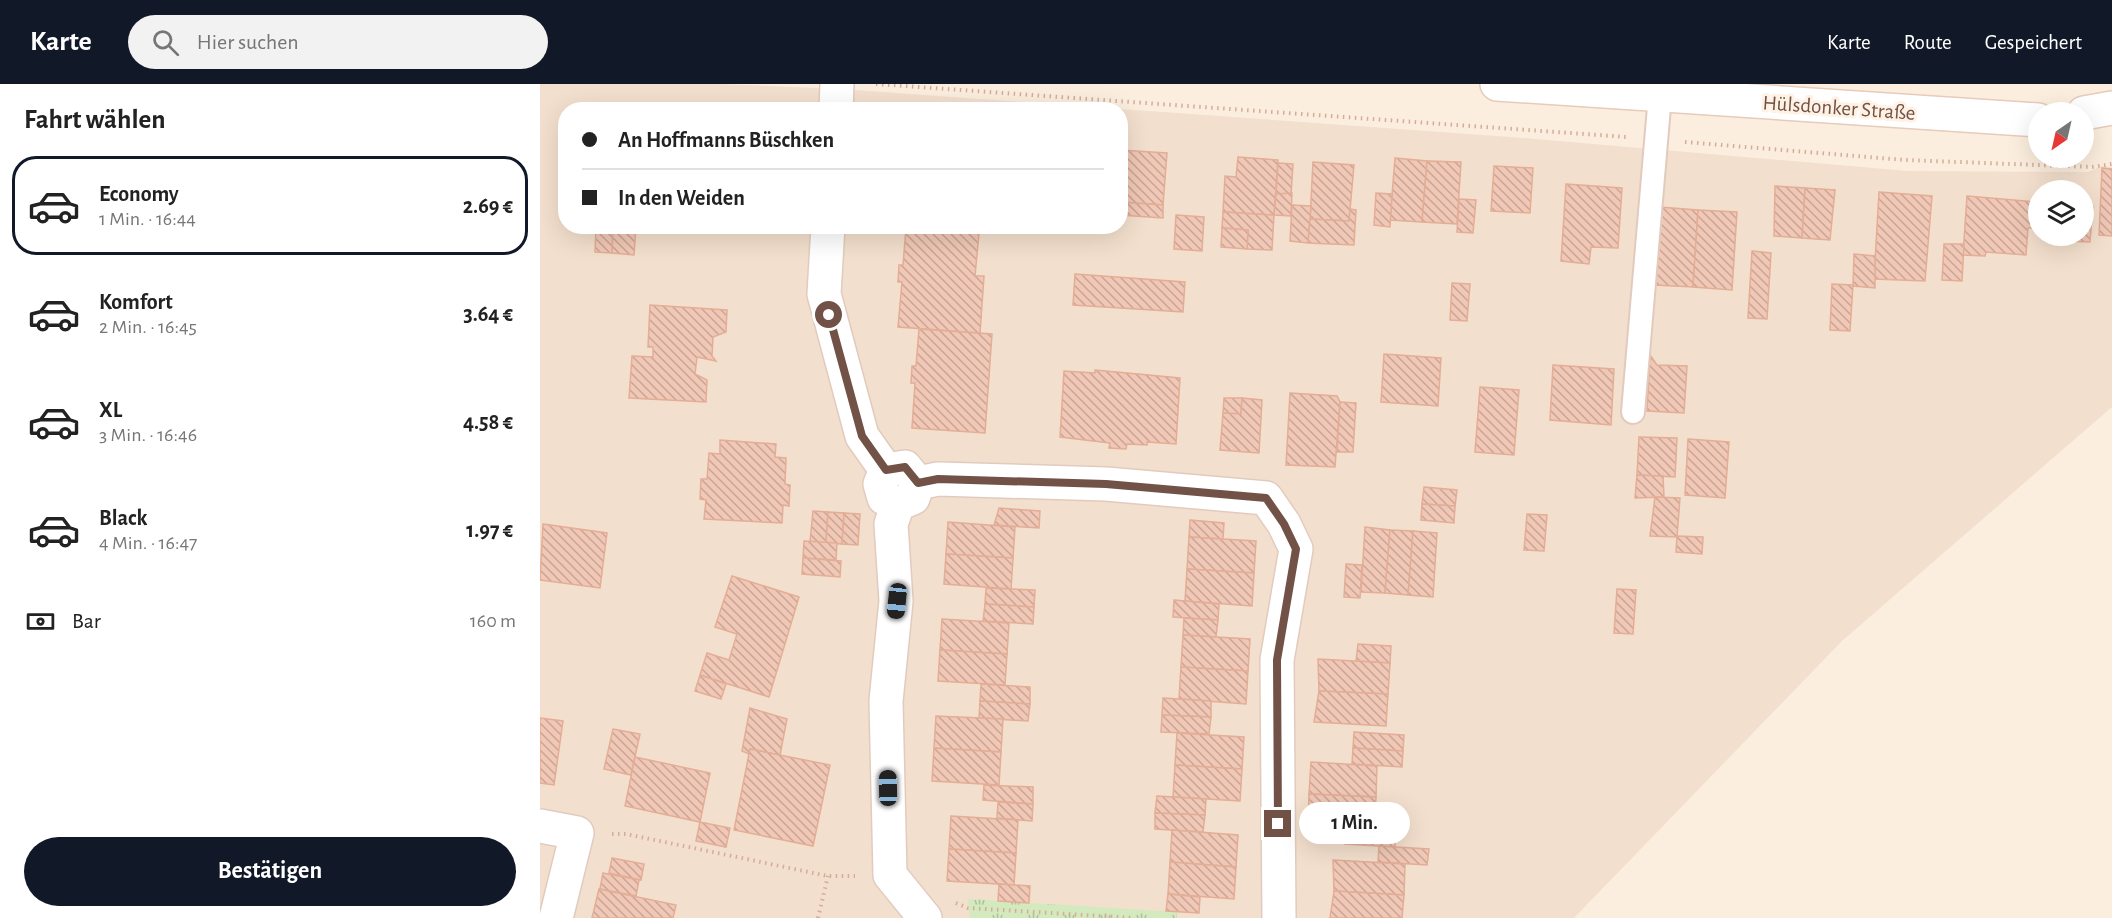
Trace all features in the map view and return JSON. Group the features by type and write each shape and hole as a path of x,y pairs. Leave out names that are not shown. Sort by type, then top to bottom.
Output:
{"street":[{"path":"836,102 837,84"},
{"name":"Hülsdonker Straße","path":"1497,84 2028,119"},
{"path":"2094,111 2112,108"},
{"path":"828,234 824,294 862,436 886,470 905,467 908,493 891,524 897,601 886,701 890,875 937,909"},
{"path":"908,493 938,479 1106,484 1266,498 1284,524 1296,549 1277,660 1279,918"},
{"path":"540,826 577,833 556,918"}],"lane":[{"path":"1634,412 1660,95"}],"path":[{"path":"876,84 1512,127 1905,160 2092,167 2112,164"},
{"path":"577,833 626,834 828,876 890,875"},
{"path":"818,918 828,876"},
{"path":"937,909 968,908 1134,918"}],"shaded area":[{"path":"540,84 720,84 842,89 1023,102 558,102 558,234 1128,234 1128,110 1511,137 1908,171 2088,172 2102,166 2112,167 2112,407 1842,641 1574,918 540,918"}],"green space":[{"path":"968,899 1177,912 1177,918 970,918"}],"building":[{"path":"1128,151 1167,153 1163,205 1128,203"},
{"path":"1238,157 1278,160 1274,215 1223,212 1225,176 1236,177"},
{"path":"1395,158 1427,161 1422,222 1390,220"},
{"path":"1427,161 1461,162 1457,224 1422,222"},
{"path":"1313,162 1354,165 1349,221 1310,219"},
{"path":"1278,163 1293,164 1291,195 1276,194"},
{"path":"1494,166 1533,168 1530,213 1491,211"},
{"path":"2102,168 2112,169 2112,236 2099,235"},
{"path":"1566,184 1622,188 1618,248 1591,247 1589,264 1561,261"},
{"path":"1775,186 1805,188 1802,238 1774,236"},
{"path":"1805,188 1835,190 1830,240 1802,238"},
{"path":"1879,192 1932,196 1925,281 1874,279"},
{"path":"1292,193 1291,216 1274,215 1276,194"},
{"path":"1376,193 1392,194 1390,227 1374,225"},
{"path":"1967,196 2028,201 2026,255 1986,252 1985,256 1963,255"},
{"path":"1459,199 1476,200 1473,233 1457,232"},
{"path":"1128,203 1163,205 1163,218 1128,216"},
{"path":"1292,205 1311,206 1308,243 1290,241"},
{"path":"1659,207 1698,210 1693,287 1654,285"},
{"path":"1350,209 1356,210 1354,245 1308,243 1310,219 1349,221"},
{"path":"1698,210 1737,212 1732,290 1693,287"},
{"path":"1223,212 1274,215 1272,250 1247,249 1248,230 1222,228"},
{"path":"1176,215 1204,217 1202,251 1174,249"},
{"path":"1222,228 1248,230 1247,249 1221,247"},
{"path":"596,234 613,234 612,253 595,252"},
{"path":"613,234 635,234 634,255 612,253"},
{"path":"906,234 979,234 975,276 984,276 980,333 898,327 902,282 898,282 899,265 903,265"},
{"path":"1944,244 1964,244 1962,281 1942,280"},
{"path":"1752,251 1771,253 1767,319 1748,318"},
{"path":"1854,254 1875,256 1875,288 1853,286"},
{"path":"1075,274 1185,282 1183,312 1073,305"},
{"path":"1452,283 1470,284 1467,321 1450,320"},
{"path":"1832,284 1853,285 1850,331 1830,330"},
{"path":"650,305 727,310 726,332 713,337 712,356 716,361 697,357 695,374 707,380 706,402 629,398 632,356 653,357 653,347 648,347"},
{"path":"919,329 992,334 985,433 912,428 915,383 911,383 912,366 916,366"},
{"path":"1384,354 1441,358 1438,406 1381,402"},
{"path":"1650,355 1657,365 1687,366 1684,413 1647,411"},
{"path":"1553,365 1614,369 1611,425 1550,420"},
{"path":"1095,370 1180,378 1176,444 1147,442 1147,445 1127,444 1126,449 1109,448 1110,443 1060,437 1064,371 1095,373"},
{"path":"1480,387 1519,390 1514,455 1475,452"},
{"path":"1290,393 1337,396 1340,402 1335,467 1286,465"},
{"path":"1224,398 1242,398 1241,414 1223,413"},
{"path":"1242,398 1262,400 1259,453 1220,450 1223,413 1241,414"},
{"path":"1340,402 1356,403 1353,452 1337,452"},
{"path":"1639,437 1677,438 1675,477 1637,475"},
{"path":"1688,439 1729,442 1725,498 1685,495"},
{"path":"720,440 776,444 775,457 786,458 785,484 790,485 789,506 783,505 782,523 704,519 706,500 700,499 701,479 707,479 709,453 720,454"},
{"path":"1637,475 1663,476 1664,497 1635,498"},
{"path":"1424,487 1457,490 1455,506 1422,504"},
{"path":"1655,497 1680,498 1677,537 1650,536"},
{"path":"1422,504 1455,506 1454,523 1421,520"},
{"path":"999,508 1040,511 1039,528 994,525"},
{"path":"813,511 828,512 826,543 810,542"},
{"path":"828,512 844,513 842,544 826,543"},
{"path":"844,513 860,514 858,545 842,544"},
{"path":"1527,514 1547,515 1544,551 1524,550"},
{"path":"1190,520 1224,523 1223,539 1189,537"},
{"path":"948,522 1015,527 1013,558 946,554"},
{"path":"543,524 607,533 600,588 540,580"},
{"path":"1365,527 1390,530 1385,593 1361,592"},
{"path":"1390,530 1413,531 1408,595 1385,593"},
{"path":"1413,531 1437,533 1433,597 1408,595"},
{"path":"1677,536 1703,537 1702,554 1676,552"},
{"path":"1189,537 1256,541 1254,573 1187,569"},
{"path":"804,541 837,543 836,560 803,558"},
{"path":"946,554 1013,558 1011,589 944,584"},
{"path":"803,558 841,561 840,577 802,574"},
{"path":"1346,564 1362,565 1360,598 1344,597"},
{"path":"1187,569 1254,573 1252,606 1185,601"},
{"path":"732,576 799,597 769,697 700,675 707,653 729,660 737,634 715,627"},
{"path":"986,588 1035,590 1034,607 985,604"},
{"path":"1617,589 1636,590 1633,634 1614,633"},
{"path":"1174,600 1219,604 1218,620 1173,617"},
{"path":"985,604 1034,607 1033,624 983,621"},
{"path":"1184,618 1218,620 1216,637 1183,635"},
{"path":"942,619 1009,623 1007,654 940,650"},
{"path":"1183,635 1250,639 1248,671 1181,667"},
{"path":"1358,644 1391,646 1390,663 1356,661"},
{"path":"940,650 1007,654 1005,685 938,681"},
{"path":"1318,659 1390,663 1388,694 1319,691"},
{"path":"1181,667 1248,671 1246,704 1179,699"},
{"path":"700,675 726,684 721,699 695,691"},
{"path":"981,684 1030,687 1030,704 980,701"},
{"path":"1319,691 1388,694 1386,726 1314,722"},
{"path":"1163,698 1211,701 1211,717 1162,715"},
{"path":"980,701 1030,704 1028,721 979,718"},
{"path":"750,708 787,719 780,755 750,749 749,754 742,751"},
{"path":"1162,715 1211,717 1209,734 1161,732"},
{"path":"936,716 1003,719 1001,752 934,748"},
{"path":"540,718 563,721 554,785 540,783"},
{"path":"613,729 640,734 631,775 604,769"},
{"path":"1354,732 1404,735 1403,751 1353,748"},
{"path":"1177,733 1244,737 1242,769 1175,765"},
{"path":"934,748 1001,752 999,785 932,781"},
{"path":"1353,748 1403,751 1402,767 1352,764"},
{"path":"750,749 830,765 813,846 734,830"},
{"path":"635,757 710,773 700,822 625,806"},
{"path":"1311,762 1377,766 1376,797 1309,794"},
{"path":"1175,765 1242,769 1240,801 1173,797"},
{"path":"984,785 1033,787 1033,804 983,800"},
{"path":"1309,794 1376,797 1374,829 1308,824"},
{"path":"1157,796 1206,799 1205,815 1155,813"},
{"path":"998,802 1033,804 1032,821 997,818"},
{"path":"1155,813 1205,815 1203,832 1155,829"},
{"path":"951,816 1018,820 1016,853 949,849"},
{"path":"700,822 730,828 726,847 696,841"},
{"path":"1346,827 1395,830 1395,847 1345,844"},
{"path":"1172,830 1238,835 1236,867 1170,862"},
{"path":"1379,846 1429,849 1427,865 1378,862"},
{"path":"949,849 1016,853 1014,885 947,881"},
{"path":"612,858 644,864 641,880 609,873"},
{"path":"1333,860 1405,864 1404,895 1334,891"},
{"path":"1170,862 1236,867 1234,899 1168,894"},
{"path":"603,873 639,880 636,896 600,889"},
{"path":"999,884 1030,886 1029,903 998,901"},
{"path":"599,889 676,905 673,918 592,918"},
{"path":"1334,891 1404,895 1402,918 1330,918"},
{"path":"1168,894 1200,897 1199,913 1166,911"}],"route":[{"path":"829,315 862,436 886,470 905,467 918,483 938,479 1106,484 1266,498 1284,524 1296,549 1277,660 1278,824"}]}
